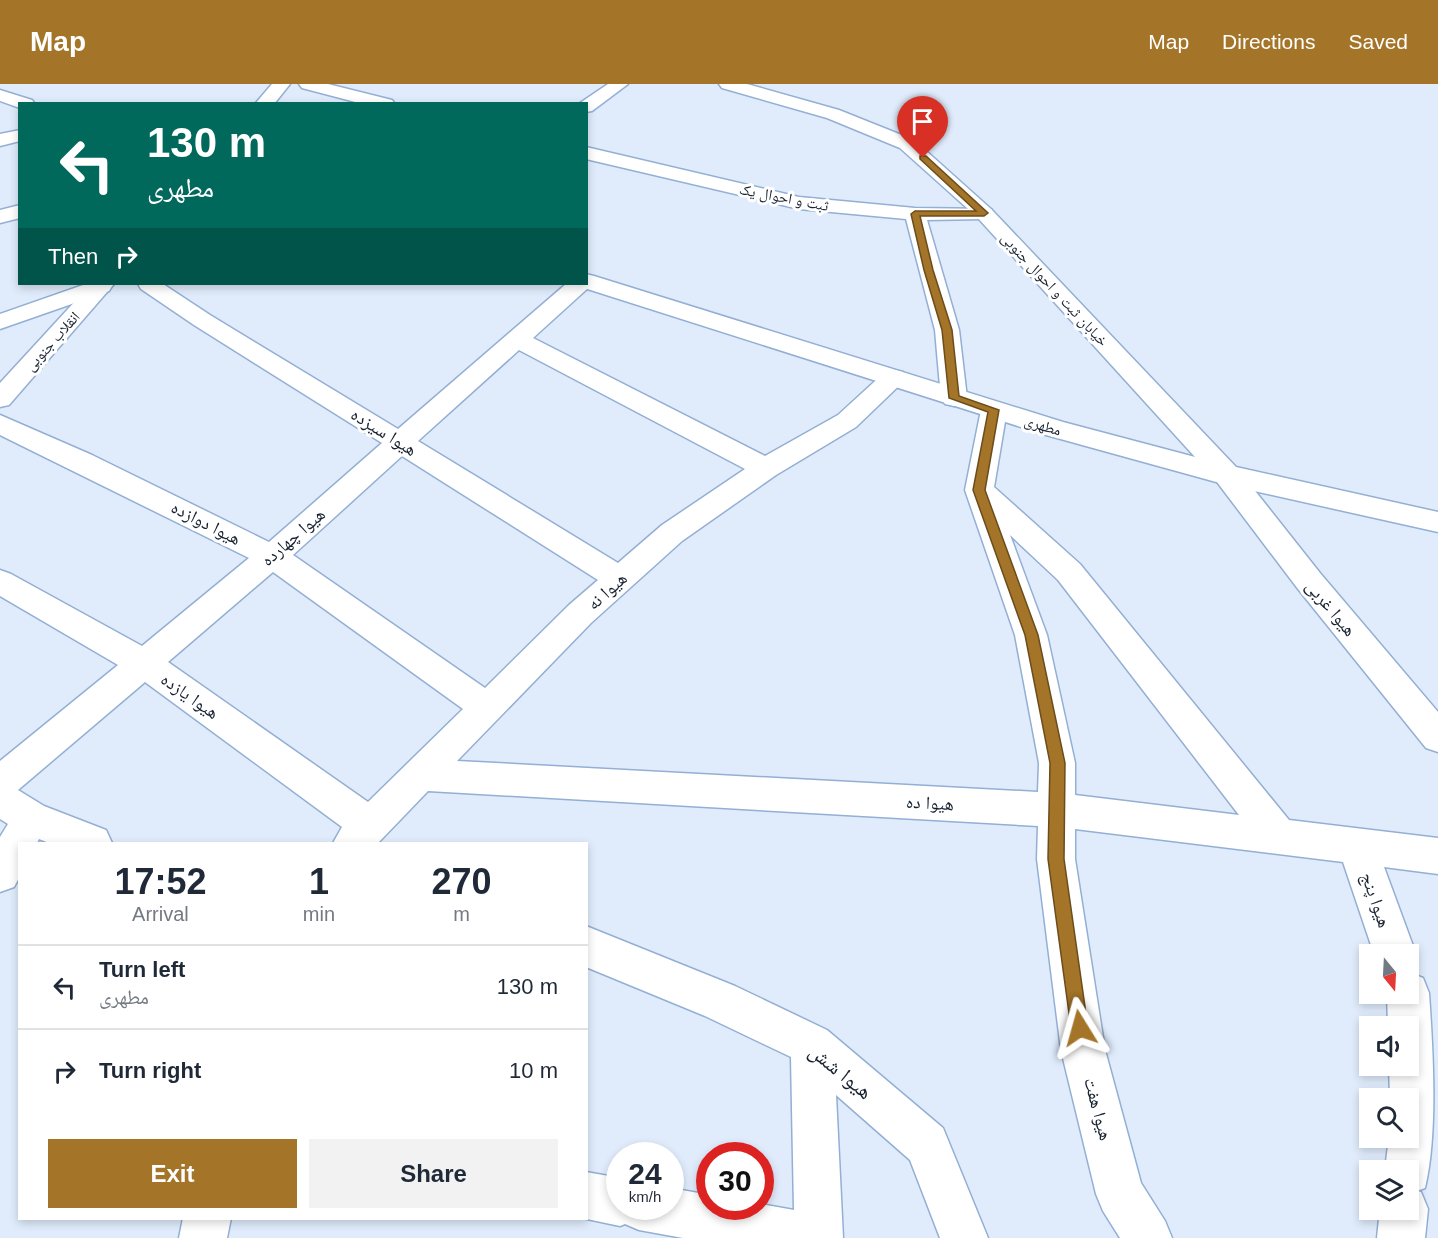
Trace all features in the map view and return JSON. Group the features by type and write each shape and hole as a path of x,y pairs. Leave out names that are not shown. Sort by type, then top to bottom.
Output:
{"street":[{"path":"266,102 281,84"},
{"path":"308,84 378,102"},
{"path":"588,106 619,84"},
{"name":"خیابان ثبت و احوال جنوبی","path":"728,84 833,114 907,144 984,213 1227,475"},
{"path":"0,95 20,102"},
{"path":"0,140 18,136"},
{"name":"ثبت و احوال یک","path":"588,153 799,203 915,214 984,213"},
{"path":"0,217 18,212"},
{"path":"915,214 928,270 947,330 954,398"},
{"name":"مطهری","path":"588,282 1055,429 1227,475 1438,522"},
{"path":"0,322 102,285"},
{"name":"انقلاب جنوبی","path":"0,399 102,285"},
{"name":"هیوا سیزده","path":"150,285 202,320 621,579"},
{"name":"هیوا چهارده","path":"0,783 272,556 578,285"},
{"path":"516,339 766,468"},
{"name":"هیوا نه","path":"361,834 580,614 672,533 766,468 847,421 894,378"},
{"path":"994,410 979,490 1069,572 1279,837"},
{"name":"هیوا دوازده","path":"0,424 272,556 487,708"},
{"name":"هیوا غربی","path":"1227,475 1309,581 1438,737"},
{"name":"هیوا هفت","path":"979,490 1031,635 1057,763 1056,859 1083,1050 1120,1194 1148,1238"},
{"name":"هیوا یازده","path":"0,582 144,663 361,834"},
{"name":"هیوا ده","path":"420,775 1057,810 1438,856"},
{"path":"0,874 15,808 91,842"},
{"name":"هیوا پنج","path":"1357,846 1391,944"},
{"name":"هیوا شش","path":"588,947 720,1001 812,1045 927,1144 964,1238"},
{"path":"1409,1004 1426,1134 1413,1160"},
{"path":"684,1214 817,1238 812,1045"},
{"path":"588,1196 606,1200"},
{"path":"203,1238 207,1220"},
{"path":"1401,1238 1403,1220"}],"route":[{"path":"923,158 984,213 915,214 928,270 947,330 954,398 994,410 979,490 1031,635 1057,763 1056,859 1080,1028"}]}
